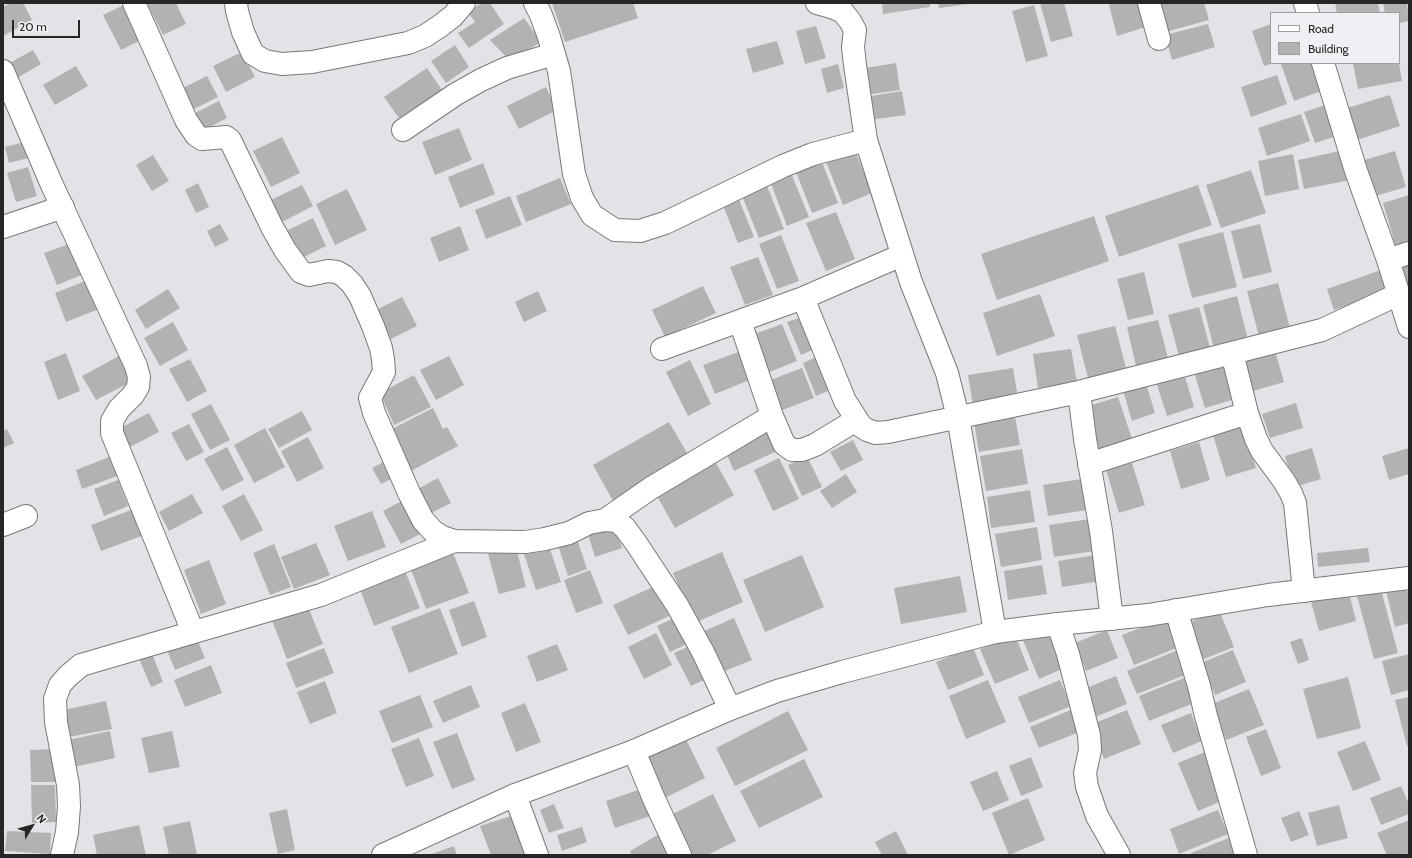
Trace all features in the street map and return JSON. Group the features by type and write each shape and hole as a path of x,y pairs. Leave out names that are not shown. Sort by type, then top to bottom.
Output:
{"street":[{"path":"134,3 186,120 196,135 202,139 226,137 230,140 272,227 285,250 301,272 309,275 328,271 337,272 344,276 352,284 360,296 373,326 381,348 383,359 384,372 370,398 374,413 409,493 424,520 433,531 442,537 454,541 532,541 568,533 589,523 605,520 617,521 625,528 677,605 703,652 730,709"},
{"path":"236,3 243,32 253,54 265,61 282,64 312,62 408,44 425,36 440,26 453,16 464,3"},
{"path":"535,3 541,14 560,71 574,174 582,198 592,215 615,230 640,231 665,223 783,166 813,154 866,140"},
{"path":"817,3 843,12 855,30 853,47 866,140 911,282 947,373 958,417 995,632"},
{"path":"1149,3 1159,39"},
{"path":"402,130 456,94 481,80 507,68 554,54"},
{"path":"1323,64 1356,171 1388,260 1409,328"},
{"path":"3,71 63,208 136,366 139,377 138,387 133,395 119,409 112,421 112,433 194,632"},
{"path":"3,227 63,208"},
{"path":"1388,260 1409,253"},
{"path":"662,349 803,298 902,254"},
{"path":"803,298 845,401 861,426 876,433 888,432 1079,392 1322,330 1399,294"},
{"path":"740,321 772,416 784,444 792,450 802,450 816,445 856,420"},
{"path":"1232,353 1247,412 1256,438 1262,451 1291,493 1294,503 1304,590"},
{"path":"1079,392 1089,464 1101,531 1112,618"},
{"path":"1089,464 1247,412"},
{"path":"605,520 651,488 772,416"},
{"path":"3,525 26,516"},
{"path":"62,855 67,832 69,806 68,785 56,722 55,699 60,685 81,665 320,595 454,541"},
{"path":"383,855 515,795 634,751 730,709 777,691 995,632 1176,610 1304,590 1409,578"},
{"path":"1176,610 1246,855"},
{"path":"1058,624 1068,654 1089,735 1090,750 1085,773 1087,787 1097,816 1114,853"},
{"path":"634,751 680,855"},
{"path":"515,795 537,855"}],"building":[{"path":"10,3 23,3 32,20 3,36 3,7"},
{"path":"128,3 145,38 121,50 103,15"},
{"path":"147,3 176,3 186,24 163,35"},
{"path":"482,3 490,3 504,24 469,48 458,33 475,22 468,12"},
{"path":"552,3 633,3 638,18 565,42"},
{"path":"882,3 930,3 930,7 883,14"},
{"path":"938,3 968,3 968,4 939,8"},
{"path":"1040,3 1064,3 1073,36 1051,42"},
{"path":"1114,3 1146,3 1152,25 1117,36 1109,5"},
{"path":"1166,3 1204,3 1209,20 1162,33 1154,6"},
{"path":"1335,3 1378,3 1380,12 1337,12"},
{"path":"1383,3 1407,3 1409,21 1400,23 1400,12 1385,12"},
{"path":"1034,5 1048,56 1026,62 1012,11"},
{"path":"524,18 541,42 510,61 490,40"},
{"path":"1208,24 1215,47 1172,60 1165,35"},
{"path":"1270,24 1271,64 1264,66 1252,31"},
{"path":"816,26 826,58 805,64 796,31"},
{"path":"777,41 784,64 753,73 746,49"},
{"path":"455,45 469,67 446,83 431,61"},
{"path":"33,50 41,64 17,78 8,64"},
{"path":"242,52 255,77 226,92 213,66"},
{"path":"896,63 900,90 864,95 860,69"},
{"path":"838,64 844,88 827,93 821,69"},
{"path":"1281,64 1315,64 1324,90 1294,101"},
{"path":"1353,64 1399,64 1402,81 1358,89"},
{"path":"76,66 88,86 55,105 43,85"},
{"path":"427,68 442,90 399,118 384,97"},
{"path":"1277,75 1287,104 1251,117 1241,87"},
{"path":"207,76 218,97 192,110 181,89"},
{"path":"546,87 557,110 519,129 507,106"},
{"path":"902,91 906,115 869,120 865,97"},
{"path":"1390,95 1400,126 1357,140 1347,108"},
{"path":"219,101 227,118 202,131 193,114"},
{"path":"1326,105 1337,136 1315,143 1304,112"},
{"path":"1301,114 1310,141 1267,156 1258,128"},
{"path":"459,128 472,160 435,175 422,142"},
{"path":"282,137 300,173 271,187 253,151"},
{"path":"28,141 32,157 9,163 5,147"},
{"path":"854,148 872,193 843,205 825,159"},
{"path":"1345,150 1351,180 1304,189 1298,160"},
{"path":"1395,151 1406,187 1372,197 1361,161"},
{"path":"1293,154 1299,189 1265,196 1258,161"},
{"path":"153,155 169,181 152,191 136,165"},
{"path":"822,162 838,203 812,213 796,172"},
{"path":"483,163 495,194 460,208 448,177"},
{"path":"28,167 37,196 16,202 7,173"},
{"path":"1251,170 1266,213 1221,228 1206,185"},
{"path":"791,173 809,217 787,226 770,181"},
{"path":"560,178 571,204 526,222 516,196"},
{"path":"198,183 209,207 196,213 185,190"},
{"path":"766,183 784,229 759,238 741,193"},
{"path":"302,185 313,206 282,222 271,200"},
{"path":"1198,185 1212,225 1119,257 1105,216"},
{"path":"347,189 367,230 335,245 316,204"},
{"path":"1409,195 1409,243 1396,247 1383,203"},
{"path":"510,196 522,225 486,239 475,210"},
{"path":"738,197 754,237 738,243 722,203"},
{"path":"836,212 855,259 826,271 806,223"},
{"path":"1094,216 1109,261 997,300 981,254"},
{"path":"313,218 326,246 300,259 286,231"},
{"path":"220,224 229,240 215,247 207,231"},
{"path":"1260,224 1272,272 1243,279 1231,231"},
{"path":"460,226 469,250 439,262 430,238"},
{"path":"1223,232 1237,287 1192,298 1178,244"},
{"path":"781,235 799,281 777,289 759,244"},
{"path":"72,243 84,274 57,285 44,253"},
{"path":"758,257 773,295 745,305 730,267"},
{"path":"1409,262 1409,290 1401,264"},
{"path":"1384,269 1391,290 1334,310 1327,289"},
{"path":"1144,272 1154,314 1128,320 1117,279"},
{"path":"88,280 99,309 66,322 55,293"},
{"path":"1278,283 1291,332 1260,340 1247,291"},
{"path":"703,286 716,313 665,337 652,310"},
{"path":"168,289 180,308 146,329 135,310"},
{"path":"538,291 547,311 524,322 515,302"},
{"path":"1040,294 1055,336 997,356 983,313"},
{"path":"1237,296 1248,340 1214,349 1203,305"},
{"path":"402,297 417,326 391,339 376,310"},
{"path":"1199,307 1210,348 1179,356 1168,315"},
{"path":"802,317 817,348 801,355 787,322"},
{"path":"1158,320 1168,358 1136,366 1127,327"},
{"path":"173,322 188,350 160,366 144,338"},
{"path":"782,324 797,361 767,373 752,335"},
{"path":"1115,326 1126,368 1088,378 1077,335"},
{"path":"1071,349 1077,382 1038,388 1033,354"},
{"path":"741,351 752,379 715,394 703,365"},
{"path":"1275,351 1284,382 1250,392 1241,361"},
{"path":"66,353 80,391 58,400 44,362"},
{"path":"121,355 135,380 96,400 82,376"},
{"path":"821,355 835,388 816,396 803,363"},
{"path":"449,356 464,385 436,400 420,370"},
{"path":"190,359 207,391 187,402 169,369"},
{"path":"690,360 711,404 688,416 666,372"},
{"path":"1224,363 1235,399 1205,408 1194,372"},
{"path":"802,368 814,398 780,411 768,381"},
{"path":"1013,368 1018,398 973,405 968,375"},
{"path":"1183,370 1194,407 1167,416 1155,379"},
{"path":"414,375 431,407 394,425 380,393"},
{"path":"1145,380 1155,413 1132,421 1122,387"},
{"path":"1118,397 1133,442 1099,453 1085,407"},
{"path":"1296,403 1303,428 1270,438 1262,414"},
{"path":"211,404 230,440 210,450 191,414"},
{"path":"433,408 443,429 447,427 458,446 409,472 388,431"},
{"path":"302,411 312,430 279,448 268,429"},
{"path":"1014,411 1020,445 979,452 973,417"},
{"path":"149,413 159,432 128,448 118,429"},
{"path":"669,422 690,458 613,501 593,465"},
{"path":"1242,423 1256,468 1226,477 1212,432"},
{"path":"189,424 204,452 186,461 171,433"},
{"path":"265,428 285,467 254,483 234,445"},
{"path":"7,429 14,443 3,448 3,431"},
{"path":"767,430 777,451 734,471 725,450"},
{"path":"308,437 324,468 297,482 281,451"},
{"path":"853,440 863,460 841,471 830,452"},
{"path":"1199,442 1210,480 1181,489 1170,451"},
{"path":"227,447 244,480 222,491 204,459"},
{"path":"1312,448 1321,479 1294,487 1285,456"},
{"path":"1409,448 1409,474 1389,480 1382,456"},
{"path":"1022,449 1028,484 986,491 980,456"},
{"path":"807,456 822,487 802,496 788,465"},
{"path":"109,457 117,476 82,489 76,470"},
{"path":"391,458 399,475 381,484 372,468"},
{"path":"779,458 799,499 773,511 754,470"},
{"path":"716,463 734,495 675,528 657,496"},
{"path":"1132,463 1145,505 1119,513 1106,470"},
{"path":"846,474 857,492 832,508 820,491"},
{"path":"438,478 451,503 429,514 416,490"},
{"path":"1082,479 1087,510 1048,516 1043,485"},
{"path":"118,480 128,506 104,516 94,489"},
{"path":"1030,490 1035,522 991,528 987,497"},
{"path":"192,494 203,513 169,531 159,512"},
{"path":"244,494 263,530 241,541 222,506"},
{"path":"407,498 424,532 401,544 383,511"},
{"path":"134,509 144,535 101,551 91,525"},
{"path":"372,511 386,547 348,561 334,526"},
{"path":"1090,519 1095,551 1054,557 1049,525"},
{"path":"613,522 622,548 595,557 587,531"},
{"path":"1037,527 1042,560 1001,567 995,534"},
{"path":"577,539 587,569 568,576 558,545"},
{"path":"316,543 330,575 294,589 281,557"},
{"path":"274,544 291,587 270,595 253,553"},
{"path":"450,545 469,593 426,609 408,562"},
{"path":"549,546 561,582 536,590 524,554"},
{"path":"516,547 526,587 499,594 488,554"},
{"path":"1368,548 1370,562 1318,567 1317,553"},
{"path":"722,552 743,602 694,623 673,573"},
{"path":"802,555 824,607 765,632 743,580"},
{"path":"1096,555 1101,581 1062,587 1058,561"},
{"path":"209,560 226,604 201,614 184,570"},
{"path":"1042,565 1047,594 1008,600 1004,571"},
{"path":"403,566 420,608 374,626 358,584"},
{"path":"590,570 603,603 576,613 564,580"},
{"path":"960,576 967,612 901,624 894,588"},
{"path":"655,586 669,616 628,635 613,605"},
{"path":"1380,586 1398,653 1374,659 1356,592"},
{"path":"1406,586 1409,598 1409,623 1395,627 1386,591"},
{"path":"1348,589 1356,621 1319,631 1310,598"},
{"path":"474,601 487,637 462,647 449,610"},
{"path":"307,604 323,644 287,659 271,618"},
{"path":"440,608 458,654 409,673 391,627"},
{"path":"1219,610 1234,647 1201,660 1186,624"},
{"path":"676,617 689,643 670,652 657,626"},
{"path":"734,618 752,660 720,673 702,632"},
{"path":"1167,618 1179,647 1134,665 1122,635"},
{"path":"1053,627 1069,666 1039,679 1023,640"},
{"path":"1107,630 1118,658 1086,671 1075,643"},
{"path":"656,633 672,665 644,679 628,647"},
{"path":"1015,635 1029,670 995,684 980,649"},
{"path":"1302,638 1309,660 1298,664 1290,642"},
{"path":"197,639 205,658 175,670 167,650"},
{"path":"557,644 568,670 537,682 527,656"},
{"path":"694,644 710,677 691,686 674,653"},
{"path":"973,647 984,675 948,690 936,662"},
{"path":"324,648 334,673 296,688 286,663"},
{"path":"1180,649 1190,673 1137,694 1127,671"},
{"path":"1233,650 1246,682 1215,695 1201,663"},
{"path":"151,651 163,682 151,687 138,656"},
{"path":"1409,654 1409,690 1391,695 1382,661"},
{"path":"211,665 222,693 185,707 174,680"},
{"path":"1116,676 1127,704 1095,717 1084,689"},
{"path":"1348,677 1361,728 1317,739 1303,689"},
{"path":"1184,678 1194,703 1149,721 1139,696"},
{"path":"988,680 1006,722 966,739 949,696"},
{"path":"1060,680 1071,706 1029,723 1018,697"},
{"path":"325,681 337,713 310,724 297,692"},
{"path":"471,685 480,707 443,723 433,701"},
{"path":"1249,689 1264,725 1226,740 1212,704"},
{"path":"420,695 433,727 392,743 379,711"},
{"path":"1409,697 1409,746 1407,746 1395,700"},
{"path":"106,701 112,729 69,737 63,710"},
{"path":"525,703 541,742 516,752 501,713"},
{"path":"1073,709 1082,731 1039,748 1030,727"},
{"path":"1127,710 1141,744 1104,759 1090,725"},
{"path":"788,711 808,750 735,786 716,748"},
{"path":"1191,713 1202,741 1173,753 1161,725"},
{"path":"1266,729 1281,768 1261,776 1246,737"},
{"path":"110,731 115,758 74,767 68,740"},
{"path":"172,731 180,767 149,773 141,738"},
{"path":"457,733 475,780 452,789 433,742"},
{"path":"685,737 705,778 663,799 642,759"},
{"path":"419,738 434,776 406,787 391,749"},
{"path":"1365,741 1381,780 1353,791 1337,752"},
{"path":"56,749 57,782 31,782 30,750"},
{"path":"1205,752 1224,800 1198,811 1178,763"},
{"path":"1031,757 1043,787 1021,796 1009,766"},
{"path":"804,759 823,797 759,828 740,791"},
{"path":"997,771 1009,800 983,811 970,782"},
{"path":"31,785 55,785 56,822 32,823"},
{"path":"1401,786 1409,804 1409,814 1381,825 1370,798"},
{"path":"641,789 650,816 615,828 606,801"},
{"path":"713,794 736,841 707,855 689,855 669,816"},
{"path":"1028,798 1045,840 1009,855 992,813"},
{"path":"554,804 564,828 549,833 540,810"},
{"path":"1339,805 1348,838 1317,846 1308,813"},
{"path":"287,809 295,850 278,854 269,813"},
{"path":"1218,810 1228,834 1179,854 1170,829"},
{"path":"1299,811 1309,835 1291,842 1281,818"},
{"path":"514,815 528,855 491,855 480,826"},
{"path":"1409,820 1409,853 1404,855 1387,855 1377,833"},
{"path":"190,821 197,855 169,855 163,827"},
{"path":"139,825 146,855 97,855 93,835"},
{"path":"582,827 587,842 562,851 557,835"},
{"path":"7,831 51,833 50,854 5,851"},
{"path":"896,831 908,855 882,855 875,842"},
{"path":"661,833 674,855 632,855 630,851"},
{"path":"1229,838 1236,855 1192,855 1191,853"},
{"path":"454,846 457,855 429,855"}]}
